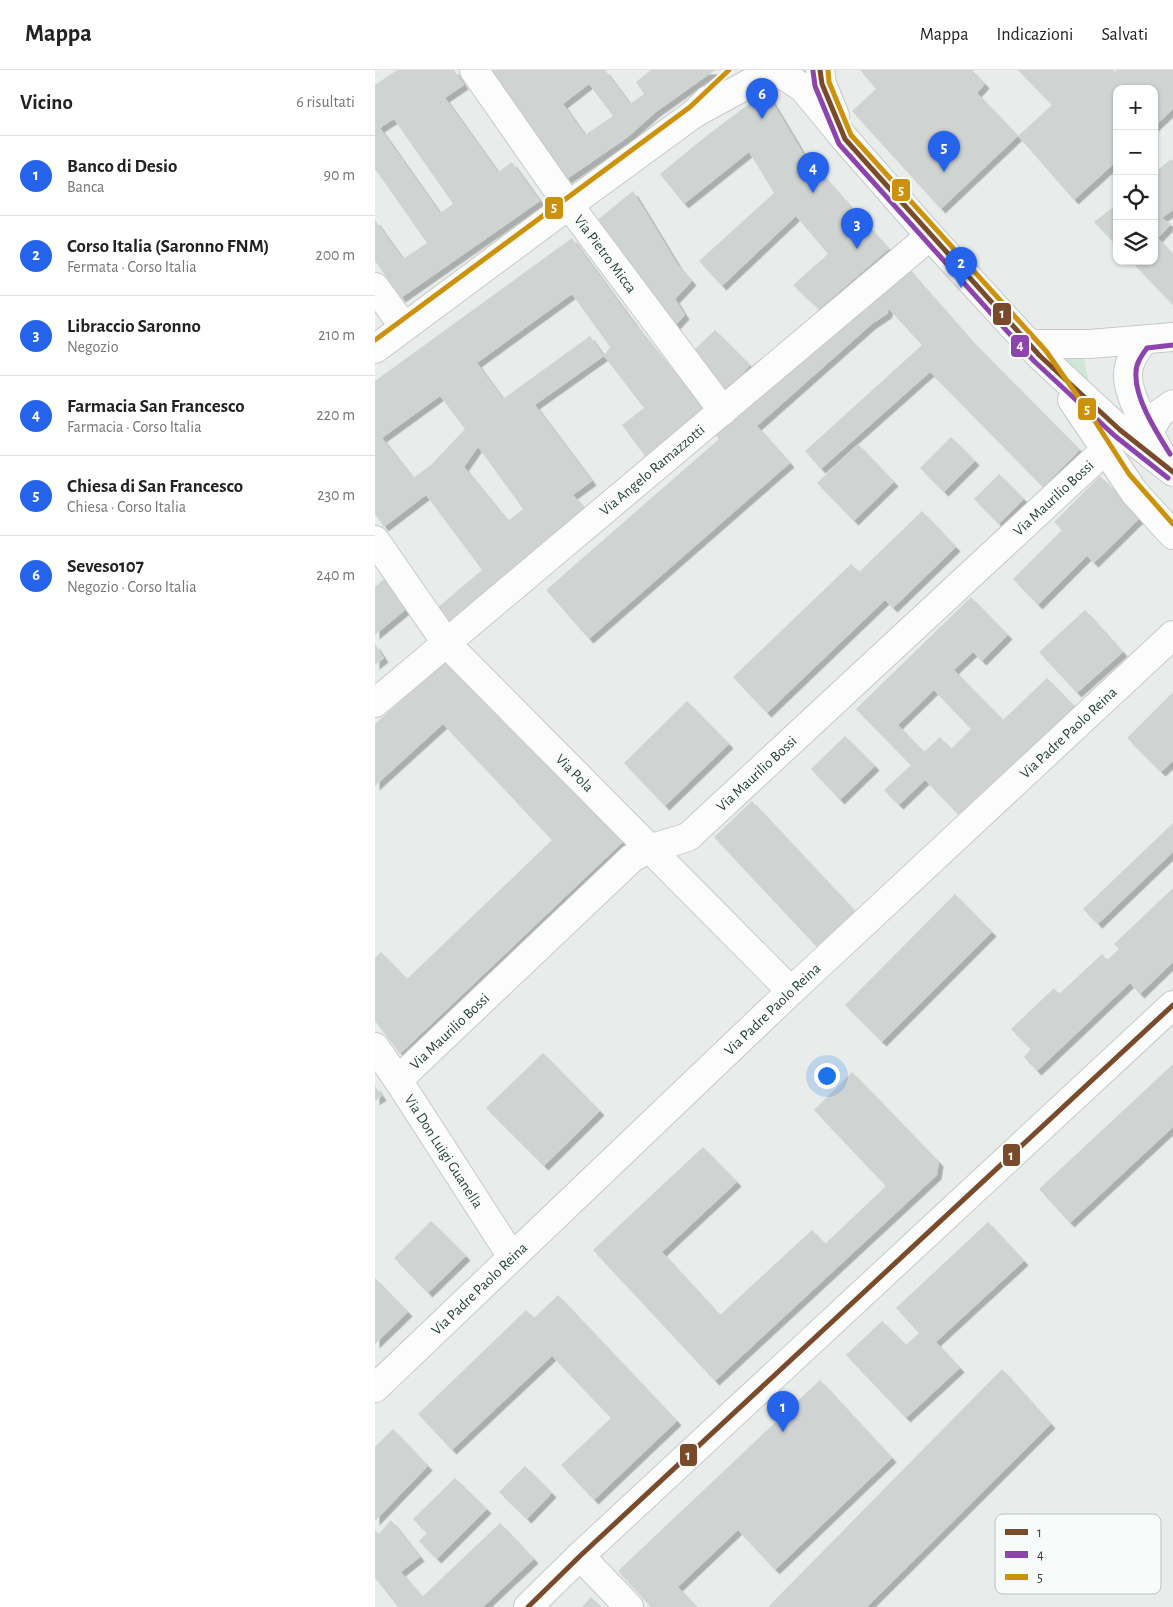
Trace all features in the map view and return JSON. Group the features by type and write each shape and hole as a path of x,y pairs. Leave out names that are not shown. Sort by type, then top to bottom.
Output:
{"street":[{"name":"Via Pietro Micca","path":"473,70 569,205 723,411"},
{"path":"695,113 740,70"},
{"path":"820,70 822,84 845,139"},
{"path":"375,349 695,113 750,83 780,73 803,88 930,236 1035,350 1120,430 1170,470"},
{"name":"Via Angelo Ramazzotti","path":"375,703 930,236"},
{"path":"375,286 404,327"},
{"path":"1035,350 1173,337"},
{"path":"1143,341 1132,357 1128,372 1129,388 1149,432 1170,470"},
{"path":"1035,350 1134,492 1173,535"},
{"path":"1149,432 1159,413 1173,404"},
{"name":"Via Maurilio Bossi","path":"398,1080 632,858 649,849 688,837 1105,450"},
{"name":"Via Pola","path":"375,540 447,644 791,991"},
{"name":"Via Padre Paolo Reina","path":"375,1388 791,991 1173,635"},
{"path":"528,1607 580,1556 1173,1005"},
{"name":"Via Don Luigi Guanella","path":"375,1048 398,1080 512,1257"},
{"path":"580,1556 629,1607"}],"green space":[{"path":"1083,354 1091,393 1057,358"}],"building":[{"path":"397,70 454,70 464,85 445,98 498,172 512,162 540,201 401,298 375,261 375,220 403,259 427,243 375,169 375,85","holes":["394,119 453,204 440,213 380,128"]},
{"path":"491,70 605,70 630,104 644,94 636,82 651,70 715,70 656,112 628,137 567,179","holes":["589,84 613,116 585,135 563,104"]},
{"path":"860,70 972,70 985,84 977,93 1018,136 941,209 852,111 876,89"},
{"path":"1018,70 1113,70 1115,72 1117,70 1173,70 1173,109 1158,123 1158,85 1113,85 1113,165 1074,200 1018,136 1052,105"},
{"path":"766,91 803,153 889,249 819,309 793,285 828,254 796,216 722,286 699,261 774,193 749,152 684,204 660,174"},
{"path":"1171,159 1173,161 1173,210 1162,218 1171,224 1158,238 1158,175 1158,170"},
{"path":"633,191 678,265 692,281 675,299 685,315 673,328 595,222"},
{"path":"1113,207 1113,242 1094,222"},
{"path":"572,238 637,327 703,408 650,463 622,425 644,408 604,356 535,405 592,481 573,495 587,510 455,625 444,619 437,608 482,570 426,495 384,527 375,514 375,381","holes":["572,294 610,347 604,356 590,336 503,399 477,363","440,396 465,429 431,465 413,478 382,438","478,447 523,509 508,521 464,467"]},
{"path":"1158,238 1173,255 1173,305 1135,265 1158,265"},
{"path":"905,265 971,340 1080,450 1043,487 930,372 821,469 805,451 922,345 889,309 887,314 872,324 757,426 790,463 589,639 546,590 719,439 715,434"},
{"path":"715,330 750,365 723,396 691,353"},
{"path":"951,437 975,461 944,492 920,468"},
{"path":"858,444 894,482 854,521 817,483"},
{"path":"999,474 1024,499 999,524 974,499"},
{"path":"1100,476 1141,517 1094,563 1087,556 1038,605 1013,579 1062,530 1054,522"},
{"path":"922,511 956,547 893,608 885,600 767,713 733,677 851,564 859,572"},
{"path":"388,575 410,606 375,635 375,587"},
{"path":"971,597 1008,635 982,661 973,652 954,670 1003,720 1047,678 1074,706 960,816 925,780 899,805 884,790 911,765 856,709","holes":["934,690 971,729 951,749 940,737 924,752 898,725"]},
{"path":"1085,610 1123,652 1077,693 1039,652"},
{"path":"375,644 384,658 375,665"},
{"path":"449,658 625,840 400,1054 375,1021 375,958 381,952 407,979 552,840 443,724 375,786 375,724"},
{"path":"1173,692 1173,761 1161,772 1127,738"},
{"path":"687,701 729,744 665,806 624,763"},
{"path":"845,736 875,766 840,800 811,769"},
{"path":"752,801 855,911 817,947 714,837"},
{"path":"1173,823 1173,852 1098,924 1083,909"},
{"path":"1173,888 1173,962 1140,994 1130,983 1037,1071 1024,1057 1031,1049 1011,1029 1054,988 1059,994 1102,954 1107,960 1119,949 1114,944"},
{"path":"955,894 992,932 882,1042 845,1005"},
{"path":"543,1053 600,1111 544,1166 486,1108"},
{"path":"1173,1064 1173,1127 1070,1223 1039,1189"},
{"path":"852,1072 939,1162 937,1175 715,1381 593,1250 703,1147 737,1182 662,1252 720,1315 812,1230 825,1244 886,1186 814,1110"},
{"path":"375,1086 382,1096 375,1101"},
{"path":"431,1221 466,1256 428,1293 394,1258"},
{"path":"988,1222 1024,1261 936,1342 960,1368 906,1418 846,1355 882,1321 906,1345 919,1333 896,1308"},
{"path":"375,1278 408,1312 375,1344"},
{"path":"558,1295 677,1421 594,1500 561,1465 611,1418 552,1356 452,1450 418,1414 526,1310 534,1318"},
{"path":"1002,1369 1051,1424 867,1607 768,1607"},
{"path":"820,1380 892,1458 775,1570 738,1530 678,1587 697,1607 651,1607 618,1571"},
{"path":"393,1429 428,1466 375,1521 375,1447"},
{"path":"525,1466 552,1493 527,1519 499,1492"},
{"path":"455,1478 487,1509 437,1559 419,1541 427,1533 413,1519"},
{"path":"391,1520 420,1557 401,1572 422,1597 500,1523 534,1559 483,1607 398,1607 375,1578 375,1530 379,1534"},
{"path":"591,1597 601,1607 582,1607"}],"transit line":[{"name":"5","path":"375,340 690,107 729,70"},
{"name":"1","path":"820,70 822,84 845,139 1040,356 1120,430 1173,472"},
{"name":"5","path":"828,70 829,82 851,135 1046,351 1091,415 1129,474 1173,524"},
{"name":"4","path":"813,71 815,86 839,144 1034,361 1115,436 1168,478"},
{"name":"4","path":"1170,454 1142,404 1136,382 1136,369 1141,356 1147,348 1173,345"},
{"name":"1","path":"528,1607 580,1556 1173,1005"}],"place":[{"name":"Seveso107","path":"762,119"},
{"name":"Chiesa di San Francesco","path":"944,172"},
{"name":"Farmacia San Francesco","path":"813,193"},
{"name":"Libraccio Saronno","path":"857,249"},
{"name":"Corso Italia (Saronno FNM)","path":"961,288"},
{"name":"Banco di Desio","path":"783,1432"}]}
